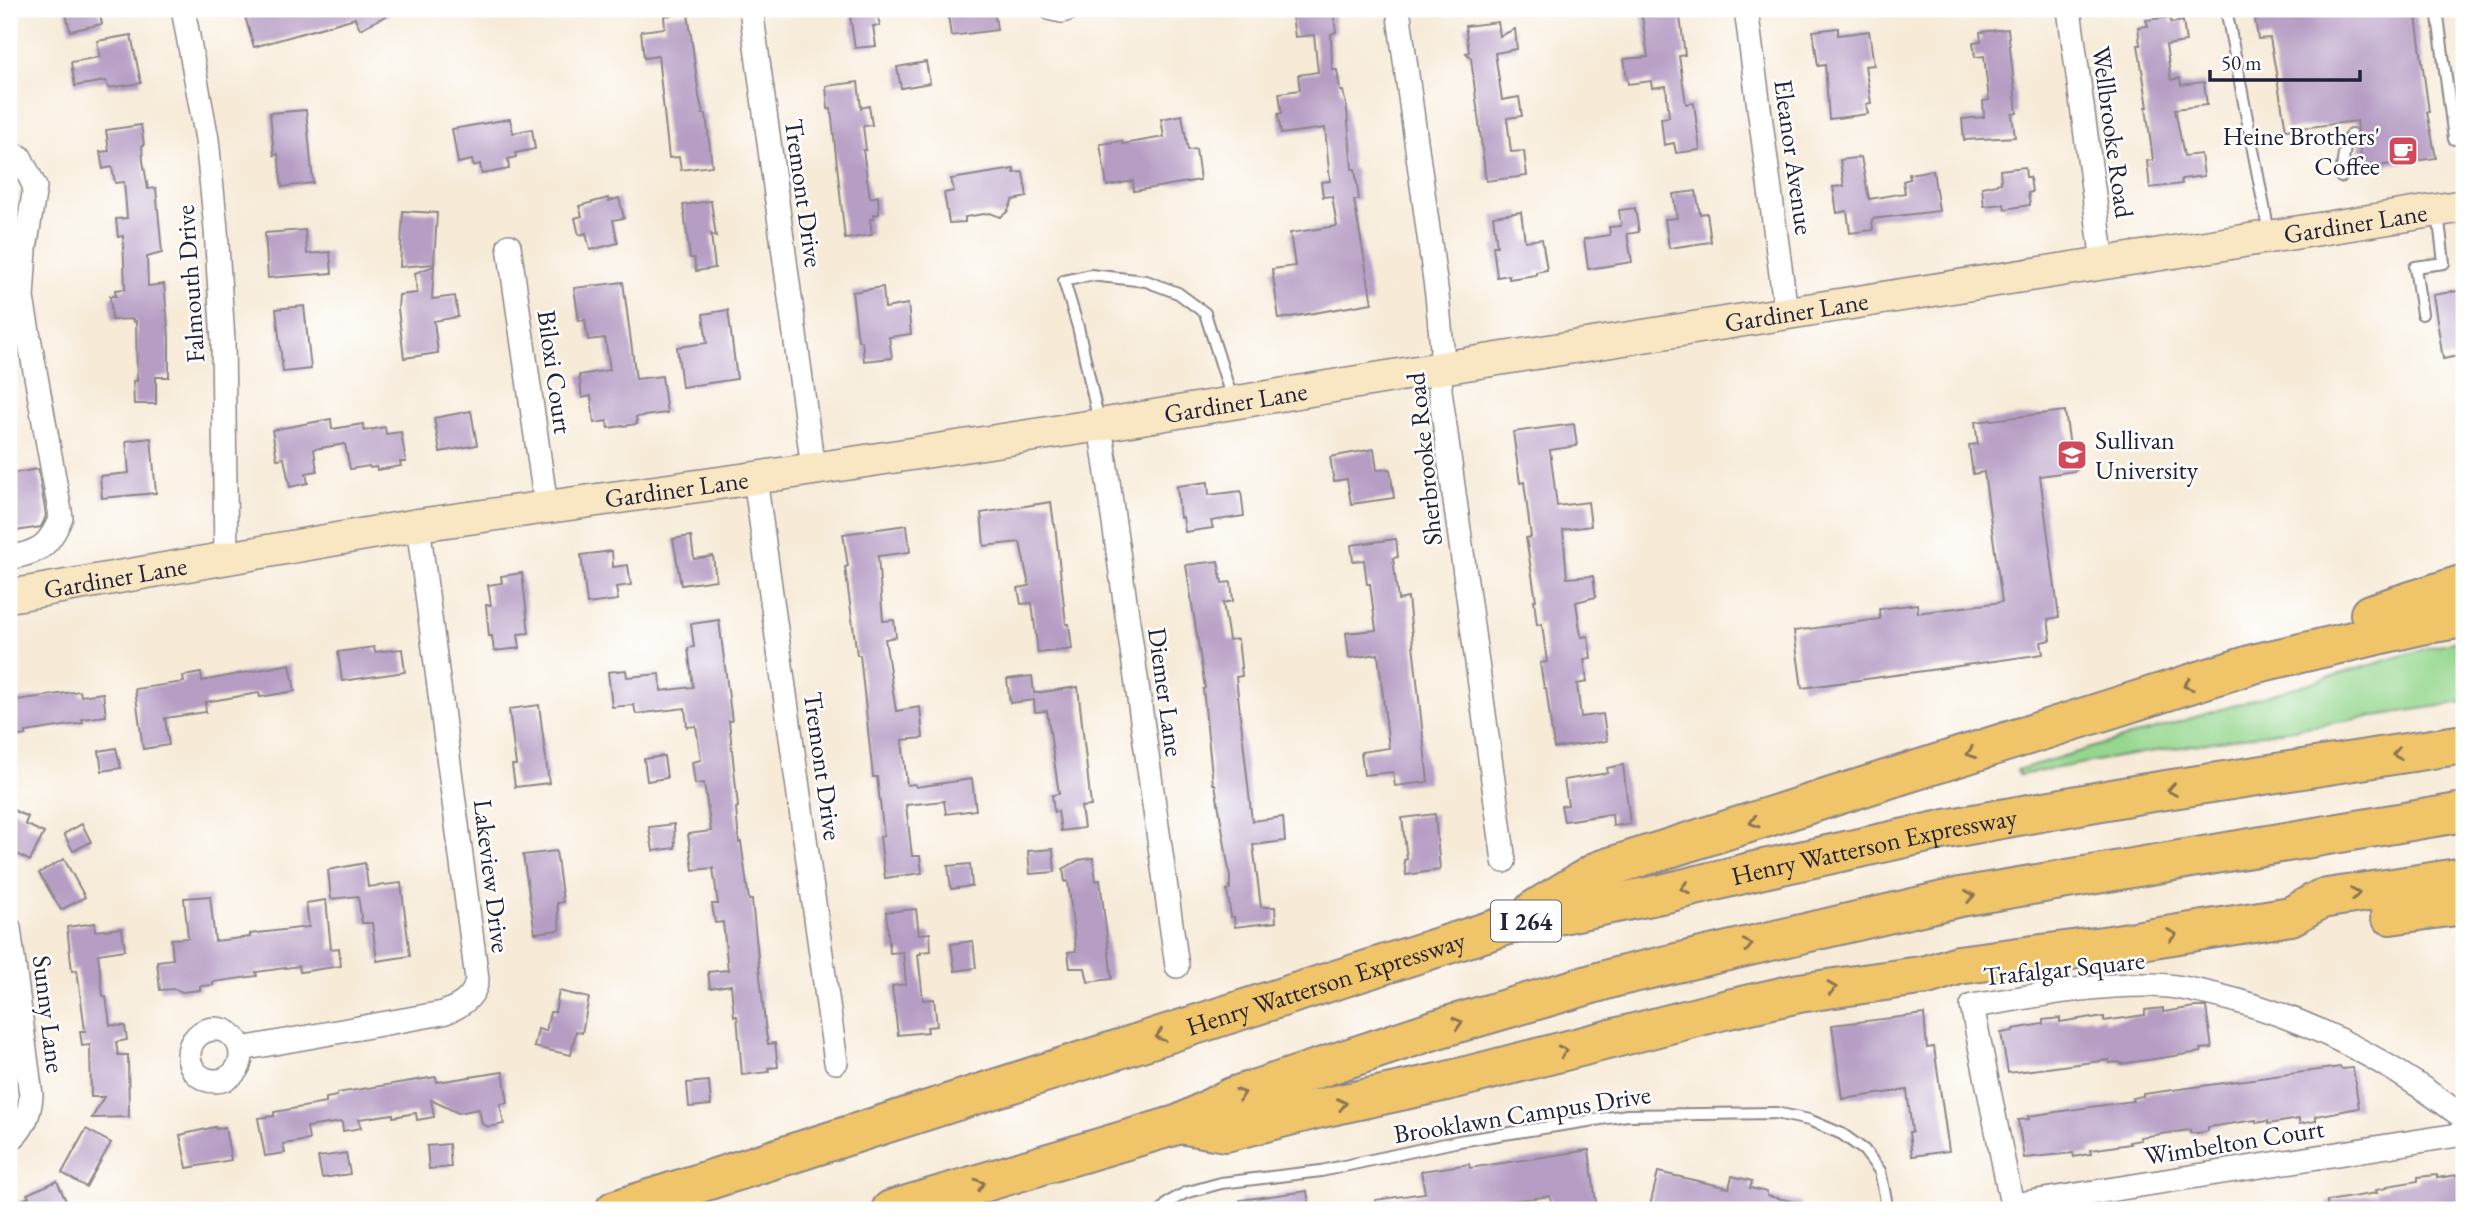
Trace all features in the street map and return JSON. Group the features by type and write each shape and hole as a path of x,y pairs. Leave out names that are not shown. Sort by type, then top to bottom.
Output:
{"highway":[{"path":"2253,664 2268,647 2464,584"},
{"path":"1508,925 1600,870 2253,664 2421,625 2464,618"},
{"name":"Henry Watterson Expressway","path":"615,1210 1508,925 1946,830 2140,794 2464,744"},
{"path":"891,1210 1180,1124 1232,1097 1348,1058 1495,1012 1642,971 1960,897 2464,812"},
{"path":"1180,1124 1226,1132 1447,1081 1799,993 1927,975 1958,965 2110,946 2291,916 2321,899 2464,877"},
{"path":"2291,916 2324,924 2464,905"}],"main road":[{"name":"Gardiner Lane","path":"9,596 418,525 755,478 1100,425 1786,312 2451,208"}],"street":[{"name":"Falmouth Drive","path":"183,9 207,139 216,229 223,341 226,557"},
{"name":"Tremont Drive","path":"751,9 813,468"},
{"path":"1052,9 1068,9"},
{"name":"Sherbrooke Road","path":"1398,9 1437,295 1442,348 1442,404 1504,861"},
{"name":"Eleanor Avenue","path":"1746,9 1786,312"},
{"name":"Wellbrooke Road","path":"2069,9 2103,262"},
{"path":"9,153 20,157 36,187 25,250 22,298 61,517 53,538 34,553 9,558"},
{"name":"Biloxi Court","path":"509,246 546,506"},
{"name":"Diemer Lane","path":"1100,425 1177,966"},
{"name":"Tremont Drive","path":"755,478 836,1062"},
{"name":"Lakeview Drive","path":"241,1049 443,1013 470,998 476,991 477,979 418,525"},
{"name":"Sunny Lane","path":"9,929 31,1095 26,1120 9,1141"},
{"name":"Trafalgar Square","path":"2013,1208 1972,1006 2080,989 2151,985 2187,989 2253,1006 2338,1039 2398,1071 2464,1118"},
{"name":"Wimbelton Court","path":"2013,1208 2464,1134"}],"lane":[{"path":"2226,9 2270,236"},
{"path":"2437,9 2454,139"},
{"path":"2341,177 2345,146 2351,135"},
{"path":"2422,314 2415,267 2444,263 2451,208"},
{"path":"1100,425 1078,327 1064,281 1090,275 1146,281 1178,293 1205,313 1233,402"},
{"name":"Brooklawn Campus Drive","path":"1162,1210 1169,1202 1185,1193 1221,1183 1321,1171 1503,1134 1628,1115 1776,1113 1809,1120 1842,1134 1864,1150 1880,1171 1886,1200 1882,1210"}],"green space":[{"path":"2464,640 2464,702 2019,775 2017,770 2434,646"}],"building":[{"path":"65,9 99,9 102,24 70,31"},
{"path":"258,9 400,9 360,29 355,18 254,47 244,13"},
{"path":"849,9 877,9 880,26 873,26 876,46 855,48"},
{"path":"947,9 994,9 997,30 951,36"},
{"path":"1291,9 1333,9 1336,32 1331,34 1332,70 1337,70 1340,91 1343,91 1347,110 1352,169 1355,169 1359,200 1354,200 1372,303 1279,319 1272,269 1295,266 1290,233 1337,226 1332,196 1323,197 1321,182 1330,181 1325,128 1281,134 1279,93 1300,90 1298,75 1318,72 1314,35 1295,37"},
{"path":"1641,9 1679,9 1685,55 1679,56 1686,104 1694,103 1700,150 1676,153 1674,143 1664,145 1661,118 1669,117 1666,86 1652,88 1651,81 1628,84 1624,59 1648,57"},
{"path":"2267,9 2415,9 2427,112 2436,158 2362,168 2357,121 2286,130 2270,38 2258,39 2255,19 2268,17"},
{"path":"688,13 699,96 703,114 706,114 712,166 681,170 679,157 669,158 658,56 644,58 641,31 665,28 664,16"},
{"path":"2170,17 2171,23 2183,21 2186,42 2166,45 2171,80 2180,78 2181,85 2204,82 2207,105 2175,109 2184,156 2201,154 2204,176 2181,179 2182,184 2150,188 2147,161 2153,160 2138,27 2148,26 2146,20"},
{"path":"1498,22 1500,36 1515,29 1517,49 1495,53 1502,100 1519,97 1522,116 1507,118 1511,152 1524,151 1527,176 1486,181 1471,58 1466,53 1469,52 1465,26"},
{"path":"1838,28 1838,35 1869,31 1874,65 1865,66 1871,103 1866,104 1868,114 1829,119 1825,65 1818,66 1813,31"},
{"path":"2008,29 2017,113 2012,114 2015,137 1964,140 1962,119 1984,117 1983,101 1989,100 1984,56 1975,57 1973,42 1981,41 1980,32"},
{"path":"131,35 141,83 108,88 106,81 75,86 71,62 100,57 97,41"},
{"path":"926,62 930,83 901,88 897,67"},
{"path":"858,82 861,108 869,106 872,125 863,126 866,150 863,150 870,198 878,196 879,214 870,219 872,235 845,239 831,109 828,109 826,86"},
{"path":"306,110 313,183 282,187 278,154 274,155 270,113"},
{"path":"1182,115 1188,150 1196,149 1200,180 1134,191 1133,181 1107,186 1100,144 1122,141 1123,144 1164,137 1161,119"},
{"path":"510,119 513,133 532,129 535,149 515,153 516,157 508,159 509,169 482,174 480,164 473,166 472,160 458,163 452,129"},
{"path":"141,125 148,189 156,188 162,253 147,257 148,286 164,284 169,337 169,377 156,377 156,404 134,404 133,381 137,381 136,321 112,320 110,296 116,296 115,290 125,289 123,236 118,237 116,219 127,218 124,182 115,183 112,167 103,169 100,152 109,151 106,130"},
{"path":"1861,157 1869,199 1905,193 1903,181 1910,179 1909,174 1933,170 1939,211 1872,219 1873,230 1850,233 1847,211 1837,213 1833,187 1844,186 1840,160"},
{"path":"2025,167 2026,177 2030,177 2032,192 2028,193 2030,205 2005,209 2004,204 1984,206 1982,187 2001,183 2000,170"},
{"path":"1014,169 1014,173 1023,172 1027,197 1013,200 1007,212 1000,217 990,213 965,217 965,222 949,223 944,193 954,191 951,179"},
{"path":"1696,191 1700,214 1707,213 1711,242 1669,248 1665,219 1677,218 1673,194"},
{"path":"608,198 609,201 619,198 624,218 613,220 618,243 590,250 586,233 579,235 575,218 582,216 579,206"},
{"path":"711,201 716,237 711,234 715,268 696,271 694,258 690,258 683,205"},
{"path":"1635,208 1639,232 1627,234 1632,262 1588,269 1584,239 1610,235 1609,227 1621,226 1619,210"},
{"path":"403,211 437,213 434,264 400,267"},
{"path":"1521,212 1525,241 1542,239 1547,270 1536,272 1536,275 1509,279 1509,275 1497,277 1493,216"},
{"path":"305,230 307,254 330,252 332,273 268,278 265,233"},
{"path":"434,266 432,299 455,296 458,317 434,321 438,353 404,358 398,309 399,295 417,293 415,273"},
{"path":"623,282 636,379 662,376 667,413 636,417 637,424 608,428 607,421 594,423 591,396 582,398 579,375 610,370 605,338 588,340 585,320 579,321 574,288"},
{"path":"883,287 885,308 908,304 911,334 889,337 892,358 864,361 862,341 858,341 852,292"},
{"path":"2464,290 2464,355 2443,359 2433,295"},
{"path":"304,306 311,369 283,372 276,309"},
{"path":"728,310 737,379 682,387 677,347 707,343 703,314"},
{"path":"471,411 477,445 440,452 434,418"},
{"path":"2065,411 2070,447 2079,454 2081,461 2074,471 2040,476 2059,617 2048,619 2051,640 2041,642 2043,654 1802,688 1794,631 1880,619 1879,609 1917,604 1918,613 2002,602 1984,472 1973,474 1969,445 1978,444 1975,422"},
{"path":"331,419 332,429 363,424 364,431 385,427 386,434 401,432 406,462 400,462 401,466 377,470 376,467 369,466 350,469 345,444 314,449 317,471 306,473 308,483 290,487 284,458 277,459 272,430"},
{"path":"1574,424 1577,446 1550,450 1557,506 1588,502 1591,526 1563,530 1567,578 1593,576 1596,597 1576,602 1581,637 1588,636 1591,658 1584,659 1587,682 1577,684 1581,717 1603,714 1607,741 1554,748 1540,663 1547,662 1542,624 1537,625 1536,600 1526,538 1531,537 1524,482 1520,483 1513,432"},
{"path":"151,438 156,493 102,498 100,476 129,473 126,441"},
{"path":"1374,449 1377,470 1390,469 1394,498 1351,504 1347,479 1334,481 1330,457"},
{"path":"38,469 46,515 44,521 41,527 9,532 9,474"},
{"path":"1208,482 1209,495 1241,491 1244,516 1211,521 1213,528 1185,532 1183,517 1180,518 1177,486"},
{"path":"1051,502 1066,624 1069,624 1072,649 1038,653 1032,603 1021,604 1018,588 1029,586 1020,542 984,546 981,513"},
{"path":"907,525 910,552 878,556 883,621 894,620 896,637 885,639 896,711 920,707 923,738 902,740 907,785 915,784 916,787 972,779 976,810 946,814 944,801 906,805 912,856 920,856 922,873 885,878 880,837 884,836 877,777 873,777 843,534"},
{"path":"691,536 694,559 713,556 716,580 681,585 673,539"},
{"path":"1396,539 1398,557 1393,558 1398,600 1408,598 1428,782 1395,786 1393,772 1364,775 1361,752 1389,748 1378,654 1349,658 1346,633 1376,630 1364,560 1353,561 1351,545"},
{"path":"612,551 613,567 628,565 631,585 616,587 618,600 587,604 581,555"},
{"path":"1218,561 1222,583 1231,582 1233,601 1223,603 1229,640 1238,639 1242,676 1236,677 1252,821 1283,817 1285,841 1253,845 1261,907 1275,907 1276,922 1235,927 1227,890 1230,889 1230,877 1213,784 1205,688 1186,565"},
{"path":"522,573 529,633 518,634 520,648 494,651 492,636 489,636 486,605 491,605 488,585 502,583 501,576"},
{"path":"719,620 732,721 729,721 739,843 741,842 749,900 752,900 766,1033 768,1044 775,1043 778,1067 768,1068 769,1072 742,1075 737,1016 734,1016 731,985 710,988 708,972 728,970 723,922 715,923 712,904 718,904 713,868 693,870 688,834 711,831 704,783 695,784 692,762 701,760 696,726 687,727 685,708 636,714 634,705 612,707 608,672 626,670 627,677 660,674 661,691 693,687 688,648 694,647 691,624"},
{"path":"374,647 375,652 402,649 405,672 342,681 338,652"},
{"path":"290,664 295,691 260,697 259,693 205,702 206,712 165,718 169,745 143,749 135,689 184,682 183,676 201,673 202,681"},
{"path":"1032,676 1034,693 1078,687 1091,806 1081,807 1084,828 1061,831 1058,811 1054,812 1052,795 1059,794 1047,711 1035,712 1034,700 1010,703 1007,679"},
{"path":"80,691 81,696 103,693 106,716 82,719 83,723 26,732 26,735 9,738 9,701"},
{"path":"539,705 549,783 515,787 512,765 516,765 509,709"},
{"path":"116,748 121,768 102,771 99,751"},
{"path":"664,756 667,778 647,781 644,759"},
{"path":"1623,765 1630,824 1613,826 1612,814 1564,821 1561,806 1568,805 1564,780 1608,773 1607,768"},
{"path":"9,808 28,817 25,824 44,833 30,861 13,852 9,861"},
{"path":"1435,814 1440,870 1406,875 1404,860 1407,859 1402,818"},
{"path":"82,824 91,842 73,851 64,834"},
{"path":"674,824 675,848 653,851 649,827"},
{"path":"1053,849 1055,872 1030,874 1028,851"},
{"path":"556,851 563,902 557,903 560,930 535,933 523,855"},
{"path":"1093,858 1096,881 1100,880 1112,979 1088,982 1085,968 1070,968 1068,952 1076,951 1068,881 1065,882 1063,869 1079,860"},
{"path":"64,859 85,897 61,910 39,873"},
{"path":"365,863 368,887 401,883 410,956 377,961 372,923 362,923 358,896 331,899 328,870"},
{"path":"970,864 972,886 951,889 948,866"},
{"path":"210,896 215,941 309,927 306,903 326,900 331,949 339,948 341,966 300,972 299,966 256,972 257,976 213,982 213,985 200,986 200,990 160,990 157,961 173,959 171,939 188,938 184,898"},
{"path":"916,909 919,934 930,933 931,951 918,954 923,1000 934,999 937,1026 927,1027 928,1032 898,1035 892,986 906,984 903,952 890,953 886,912"},
{"path":"95,923 95,931 122,928 125,950 98,954 110,1025 125,1026 127,1040 116,1042 118,1055 128,1055 129,1117 92,1118 104,1097 91,1097 90,1045 82,1046 80,1031 85,1031 83,1015 77,970 72,971 67,927"},
{"path":"973,941 976,968 955,971 951,944"},
{"path":"559,991 589,998 582,1033 576,1031 571,1055 534,1047 538,1029 546,1031 550,1012 555,1012"},
{"path":"2206,1007 2212,1048 2200,1049 2201,1052 2121,1064 2109,1063 2109,1060 2008,1073 2001,1033 2043,1024 2043,1020 2060,1018 2060,1022 2104,1017 2104,1021 2145,1015 2145,1010 2163,1008 2163,1012"},
{"path":"1924,1014 1927,1048 1934,1047 1949,1151 1912,1156 1907,1090 1842,1099 1832,1025"},
{"path":"2340,1067 2353,1068 2359,1108 2316,1116 2316,1121 2299,1124 2299,1119 2268,1124 2268,1121 2256,1123 2256,1120 2208,1127 2208,1131 2198,1133 2190,1133 2190,1130 2140,1137 2141,1140 2129,1142 2130,1144 2090,1150 2091,1154 2074,1157 2073,1153 2024,1158 2018,1120 2029,1119 2028,1116 2133,1101 2132,1098 2143,1094"},
{"path":"503,1072 508,1103 500,1104 504,1124 489,1127 482,1124 479,1109 458,1113 431,1100 434,1117 417,1120 416,1113 359,1119 361,1128 343,1131 342,1122 307,1127 309,1140 283,1144 285,1153 265,1156 258,1118 274,1116 274,1112 326,1103 326,1098 337,1096 337,1093 436,1077 437,1082"},
{"path":"709,1081 711,1105 689,1107 687,1083"},
{"path":"225,1127 231,1160 187,1168 180,1135"},
{"path":"86,1129 111,1143 86,1187 62,1173"},
{"path":"449,1144 451,1167 429,1169 427,1146"},
{"path":"1589,1150 1597,1210 1552,1210 1550,1196 1475,1206 1475,1210 1375,1210 1375,1200 1425,1193 1421,1171 1469,1164 1470,1168"},
{"path":"346,1153 350,1174 322,1178 318,1157"},
{"path":"1658,1172 1729,1188 1732,1176 1752,1181 1750,1188 1767,1192 1767,1196 1801,1203 1800,1210 1649,1210"},
{"path":"2464,1174 2464,1210 2327,1210 2327,1201 2377,1193 2376,1190 2387,1186 2418,1181 2418,1177 2437,1175 2437,1178"},
{"path":"57,1181 70,1210 9,1210 9,1206 29,1197 27,1194"},
{"path":"1307,1191 1310,1210 1240,1210 1240,1200"}],"place":[{"name":"Heine Brothers' Coffee","path":"2403,151"},
{"name":"Sullivan University","path":"2072,455"}]}
